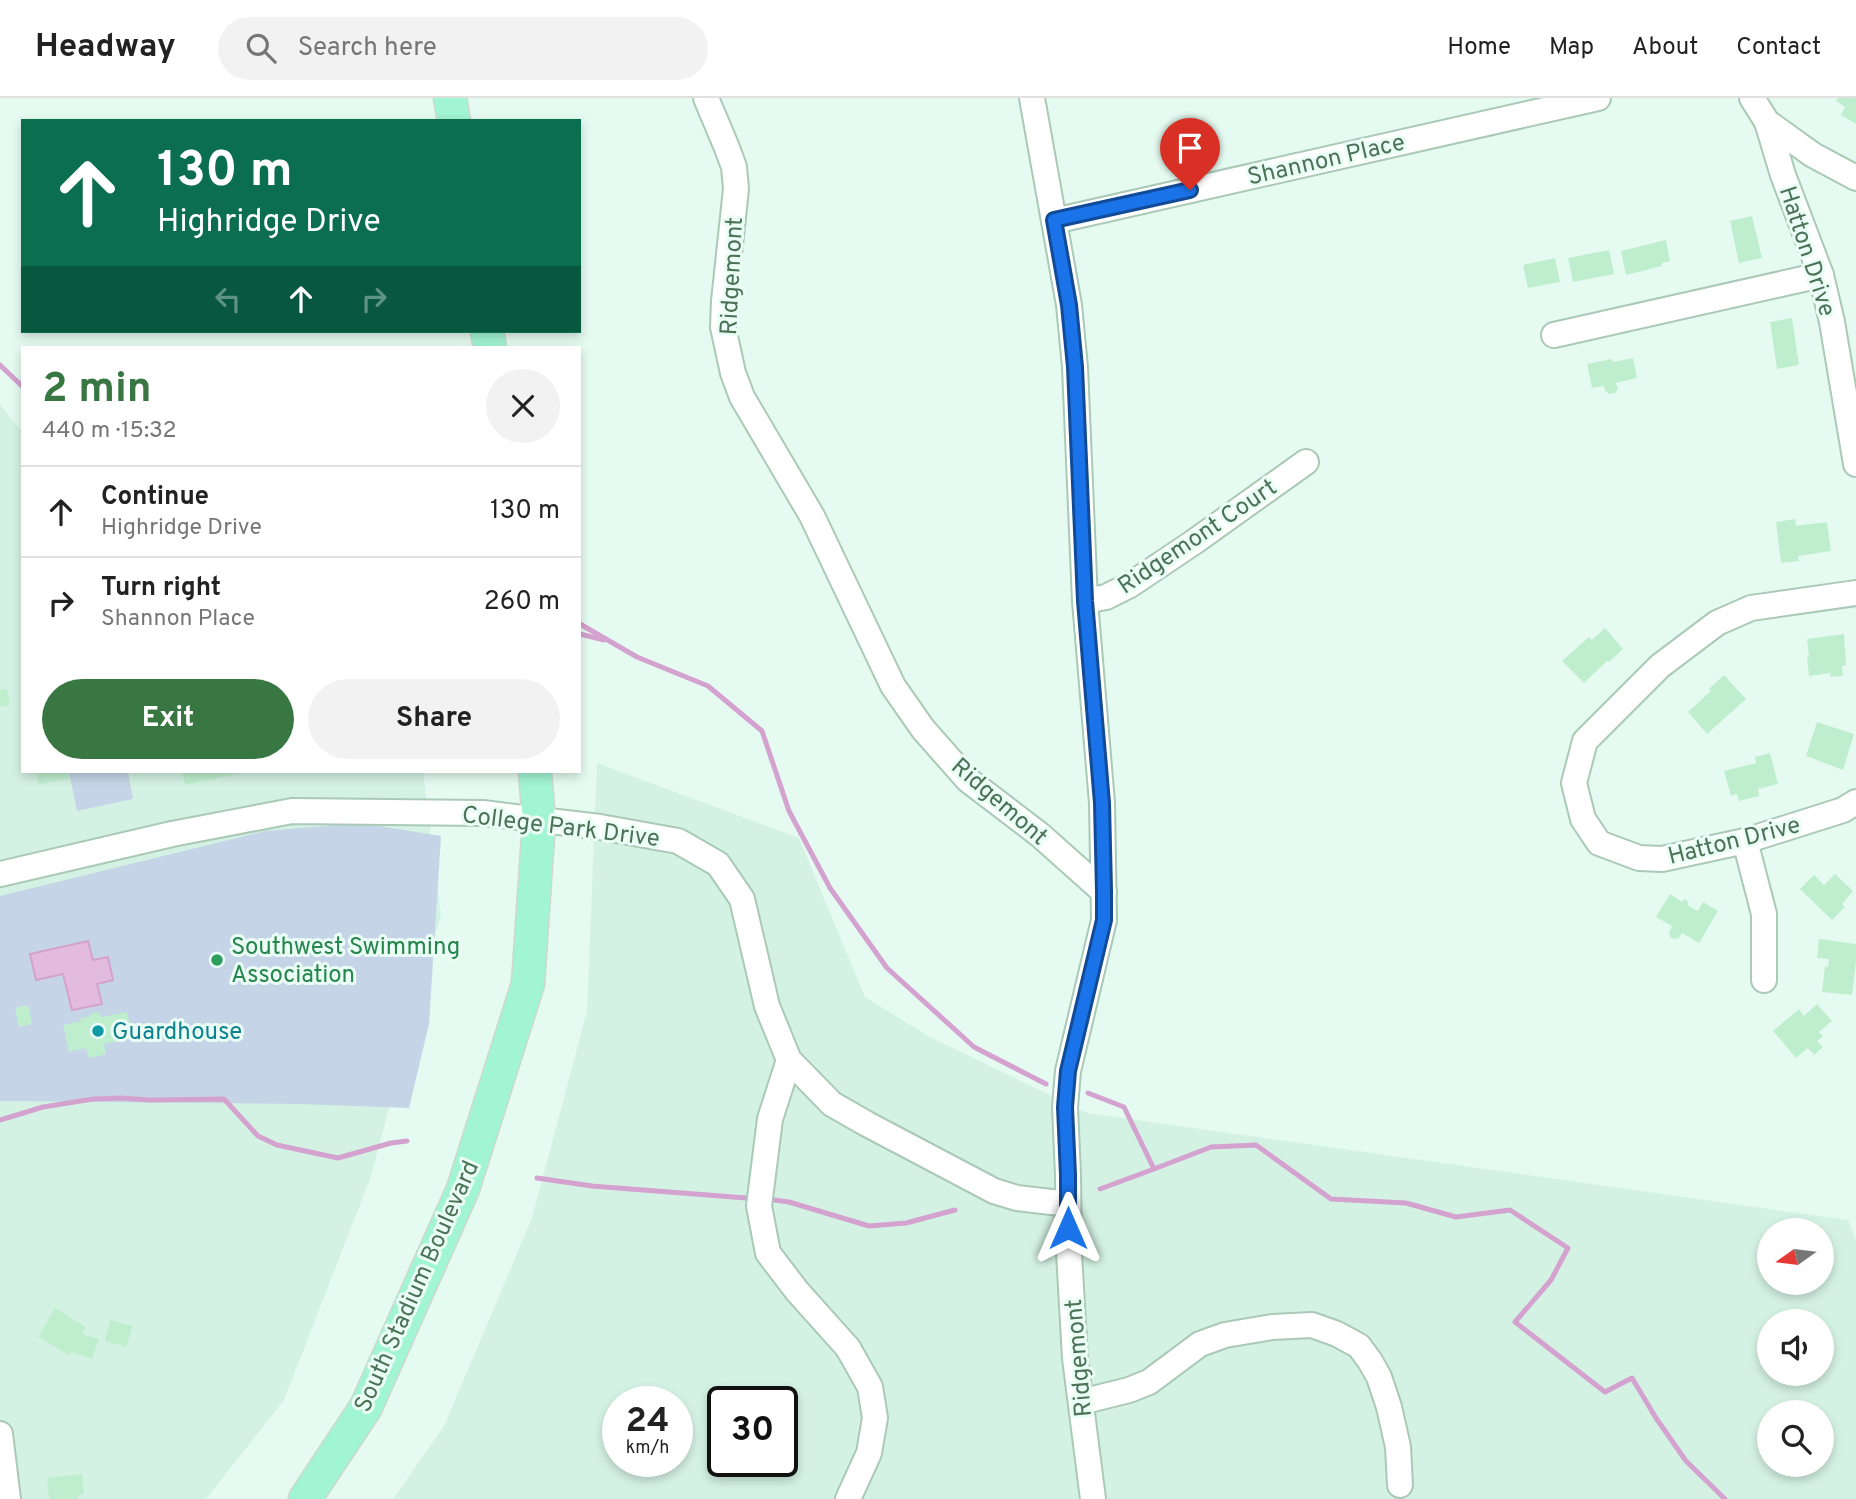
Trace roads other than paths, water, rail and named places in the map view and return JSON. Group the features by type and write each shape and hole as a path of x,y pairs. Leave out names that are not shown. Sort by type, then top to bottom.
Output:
{"main road":[{"path":"450,98 454,119"},
{"name":"South Stadium Boulevard","path":"305,1499 366,1407 463,1189 528,984 540,821 535,773"}],"street":[{"name":"Ridgemont","path":"706,98 734,167 736,189 723,327 733,373 742,397 812,516 894,686 923,729 968,780 1040,835 1104,891 1104,920 1068,1071 1065,1107 1075,1359 1093,1499"},
{"path":"1032,98 1069,305 1075,367 1085,601 1102,803 1104,891"},
{"name":"Shannon Place","path":"1054,220 1598,98"},
{"path":"1752,98 1767,122 1813,155 1856,178"},
{"name":"Hatton Drive","path":"1767,122 1783,175 1821,275 1856,464"},
{"path":"1554,335 1821,275"},
{"name":"Ridgemont Court","path":"1085,601 1106,597 1130,585 1306,462"},
{"name":"Hatton Drive","path":"1856,593 1751,608 1717,622 1660,666 1585,741 1574,783 1583,819 1599,843 1639,859 1662,859 1745,841 1843,810 1856,802"},
{"name":"College Park Drive","path":"0,874 172,834 292,811 483,813 600,827 678,841 718,863 742,899 767,1006 789,1060 832,1104 994,1191 1017,1198 1068,1204"},
{"path":"1745,841 1764,914 1764,980"},
{"path":"789,1060 770,1119 759,1206 768,1253 797,1291 848,1348 870,1387 876,1418 869,1453 848,1499"},
{"path":"1081,1402 1149,1382 1200,1344 1225,1335 1272,1327 1312,1325 1359,1346 1374,1369 1389,1407 1398,1447 1400,1485"},
{"path":"0,1434 8,1499"}],"waterway":[{"path":"0,365 21,385"},
{"path":"581,625 637,657 708,686 762,731 789,811 830,888 887,968 974,1047 1046,1084"},
{"path":"581,634 604,640"},
{"path":"1088,1093 1124,1107 1154,1169 1211,1147 1256,1145 1331,1199 1406,1203 1456,1217 1510,1210 1568,1248 1551,1280 1515,1322 1605,1392 1632,1378 1686,1461 1725,1499"},
{"path":"0,1120 43,1107 93,1099 224,1099 258,1136 277,1145 338,1158 407,1141"},
{"path":"1100,1189 1154,1169"},
{"path":"537,1178 592,1186 746,1198"},
{"path":"774,1200 869,1226 906,1223 955,1210"}],"place":[{"name":"Southwest Swimming Association","path":"217,960"},
{"name":"Guardhouse","path":"98,1031"}]}
